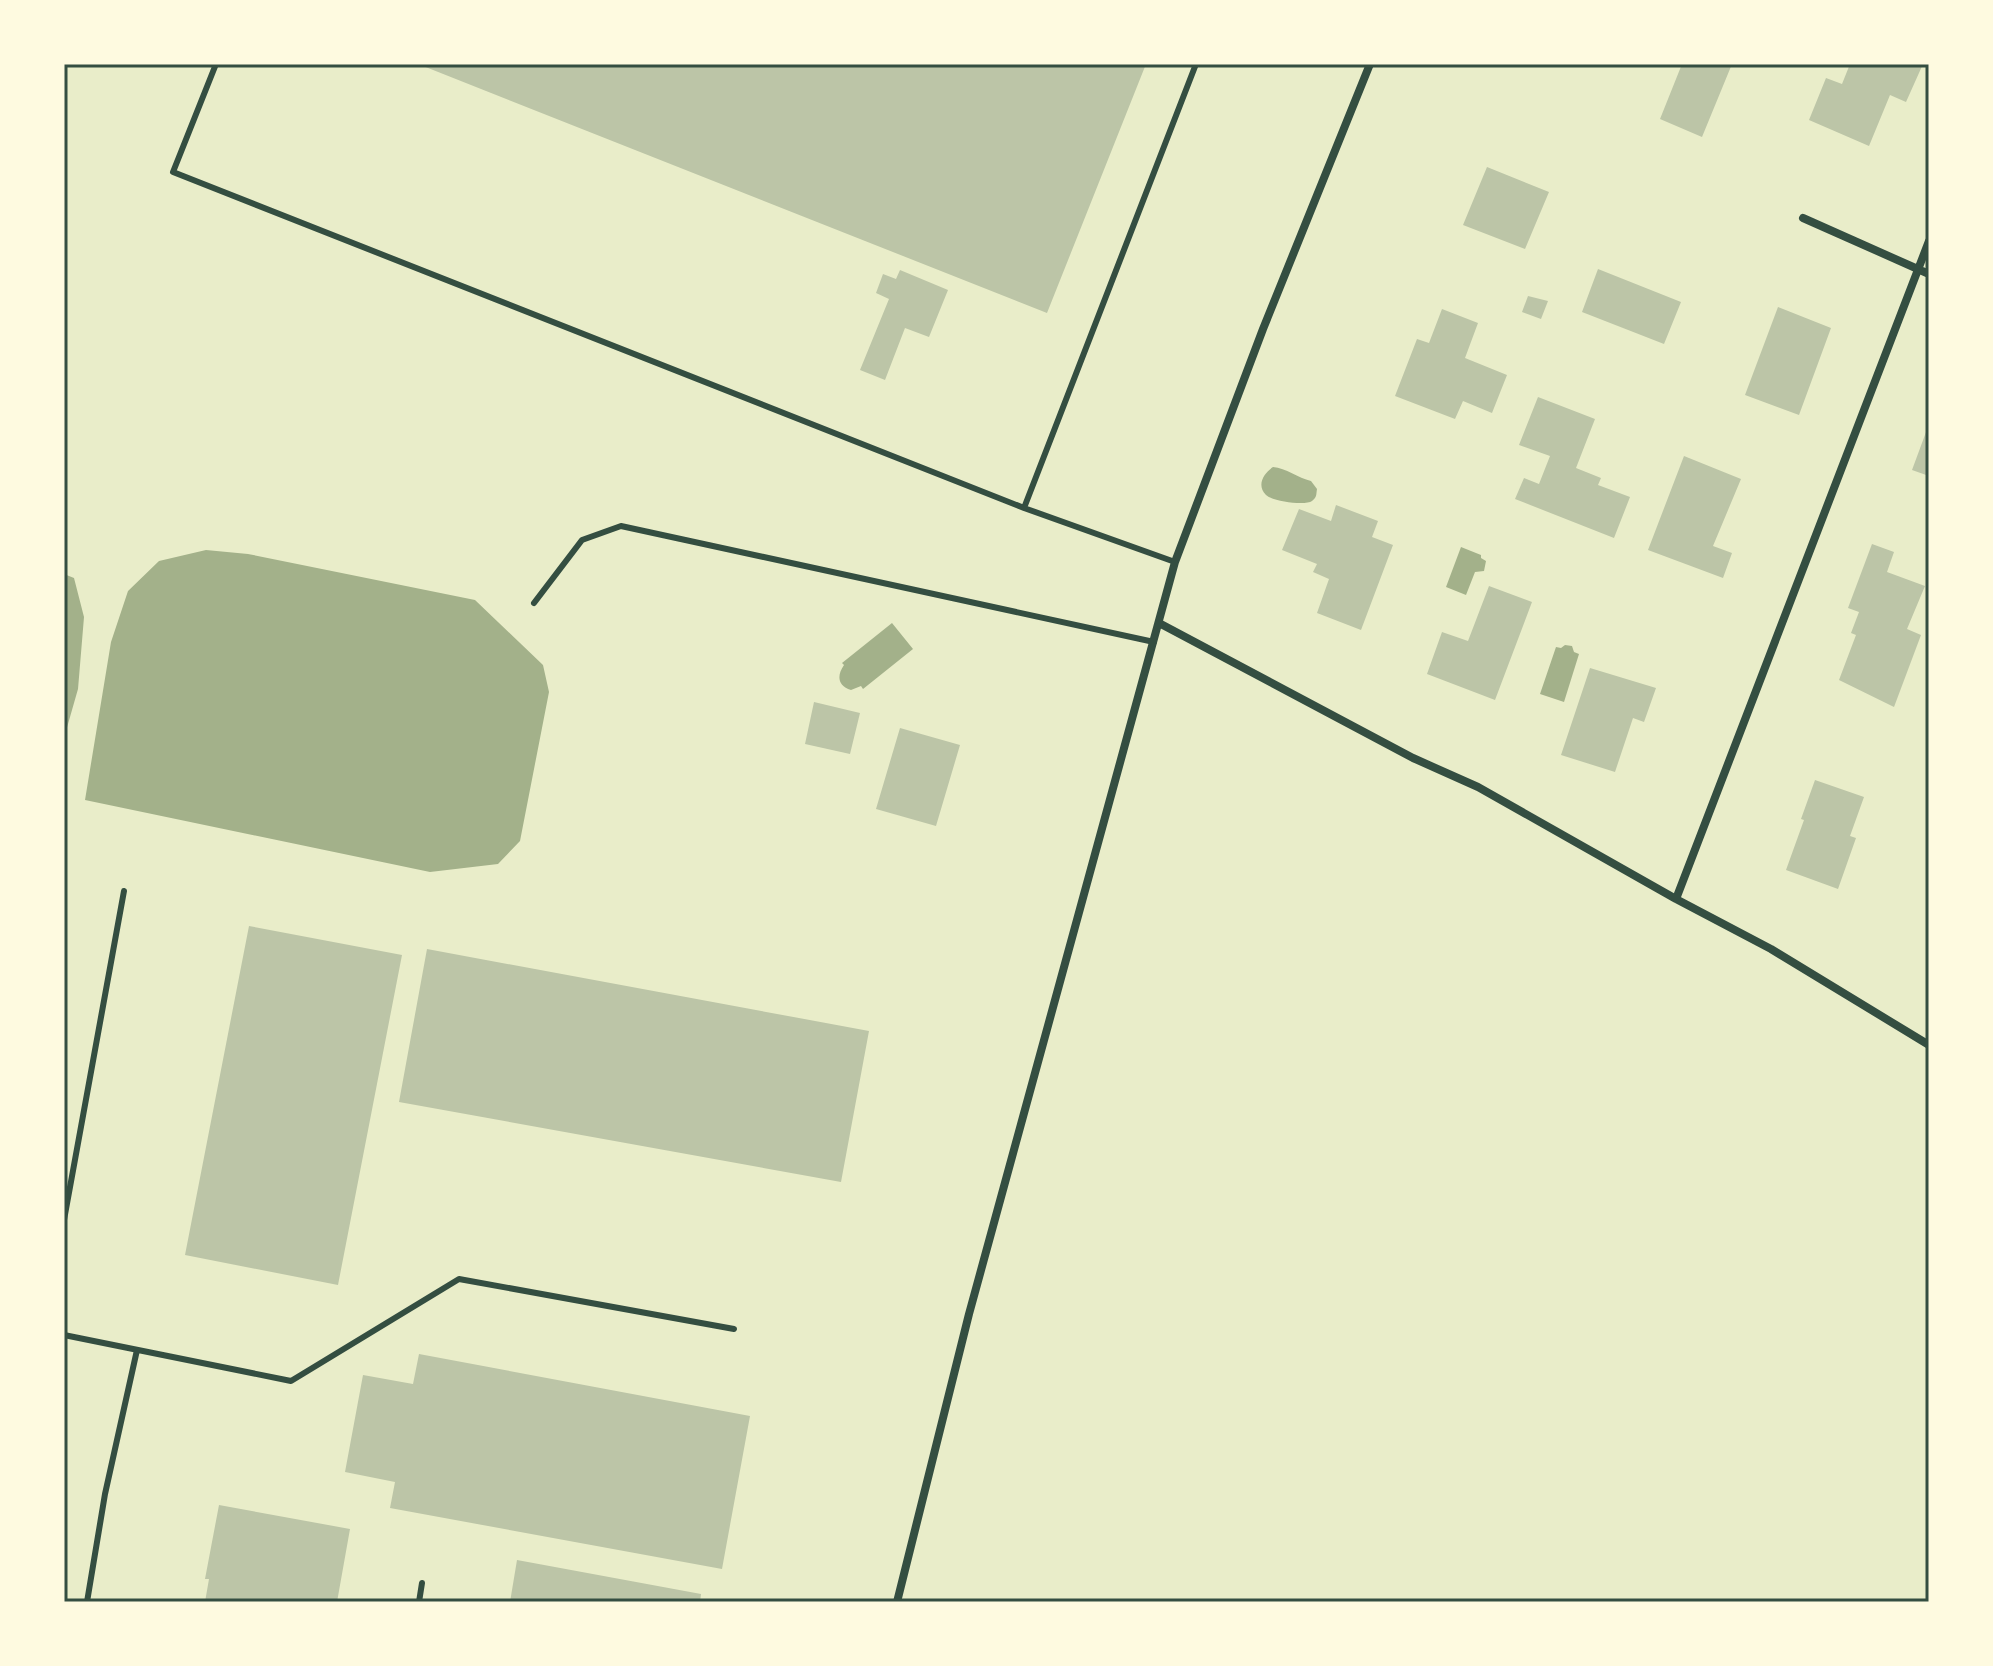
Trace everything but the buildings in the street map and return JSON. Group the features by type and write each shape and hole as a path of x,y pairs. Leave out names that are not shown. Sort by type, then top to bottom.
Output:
{"street":[{"path":"897,1602 969,1314 1175,562 1263,329 1370,64"},
{"path":"1803,218 1929,274"},
{"path":"1676,899 1929,241"},
{"path":"1159,623 1413,758 1478,787 1771,949 1929,1045"}],"lane":[{"path":"216,64 173,172 1024,508 1175,562"},
{"path":"1024,508 1196,64"},
{"path":"534,603 582,540 621,526 1154,642"},
{"path":"64,1220 124,891"},
{"path":"64,1335 291,1381 459,1279 734,1329"},
{"path":"87,1602 105,1494 137,1350"},
{"path":"419,1602 422,1583"}],"shaded area":[{"path":"1273,467 1311,481 1317,489 1315,498 1296,503 1266,495 1262,480"},
{"path":"1461,547 1481,555 1486,561 1484,571 1475,572 1466,595 1446,587"},
{"path":"206,550 248,554 475,600 543,665 549,692 520,841 498,864 430,872 85,800 111,642 128,591 159,561"},
{"path":"64,574 74,578 84,617 78,689 64,738"},
{"path":"892,623 913,649 863,689 861,686 851,690 843,686 839,676 842,663"},
{"path":"1572,646 1574,652 1579,654 1564,702 1540,694 1556,647"}]}
